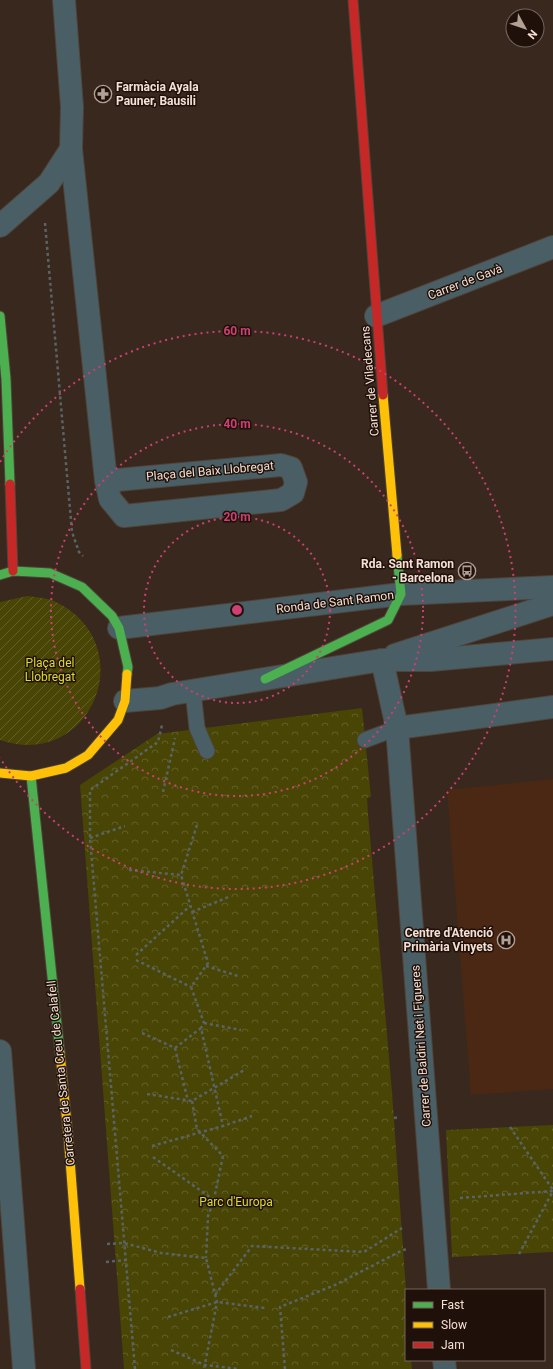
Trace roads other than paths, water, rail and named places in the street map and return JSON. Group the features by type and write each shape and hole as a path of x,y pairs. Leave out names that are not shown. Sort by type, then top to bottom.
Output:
{"street":[{"path":"64,0 72,108 71,148 106,481"},
{"name":"Carrer de Viladecans","path":"265,679 388,620 400,594 376,316 353,0"},
{"path":"0,226 49,183 71,148"},
{"name":"Carrer de Gavà","path":"376,316 553,247"},
{"path":"0,316 6,368 8,482 13,571"},
{"name":"Plaça del Baix Llobregat","path":"281,465 291,468 296,482 293,493 281,500 124,516 110,499 106,481 281,465"},
{"path":"0,575 13,571 50,573 82,587 112,616 118,628 128,667 125,701 118,720 88,755 66,768 31,776 0,773"},
{"name":"Ronda de Sant Ramon","path":"118,628 400,594 553,587"},
{"path":"382,660 428,643 553,604"},
{"path":"125,701 160,698 193,690 382,660 430,660 553,649"},
{"name":"Carrer de Baldiri Net i Figueres","path":"382,660 397,728 439,1289"},
{"path":"397,728 553,707"},
{"name":"Carretera de Santa Creu de Calafell","path":"31,776 68,1134 86,1369"},
{"path":"0,1051 10,1303 24,1369"}],"lane":[{"path":"193,690 196,728 207,751"},
{"path":"365,740 397,728"}],"place":[{"name":"Farmàcia Ayala Pauner, Bausili","path":"103,94"},
{"name":"Rda. Sant Ramon - Barcelona","path":"467,571"},
{"name":"Centre d'Atenció Primària Vinyets","path":"506,940"}],"park label":[{"name":"Plaça del Llobregat","path":"50,670"},
{"name":"Parc d'Europa","path":"236,1202"}]}
